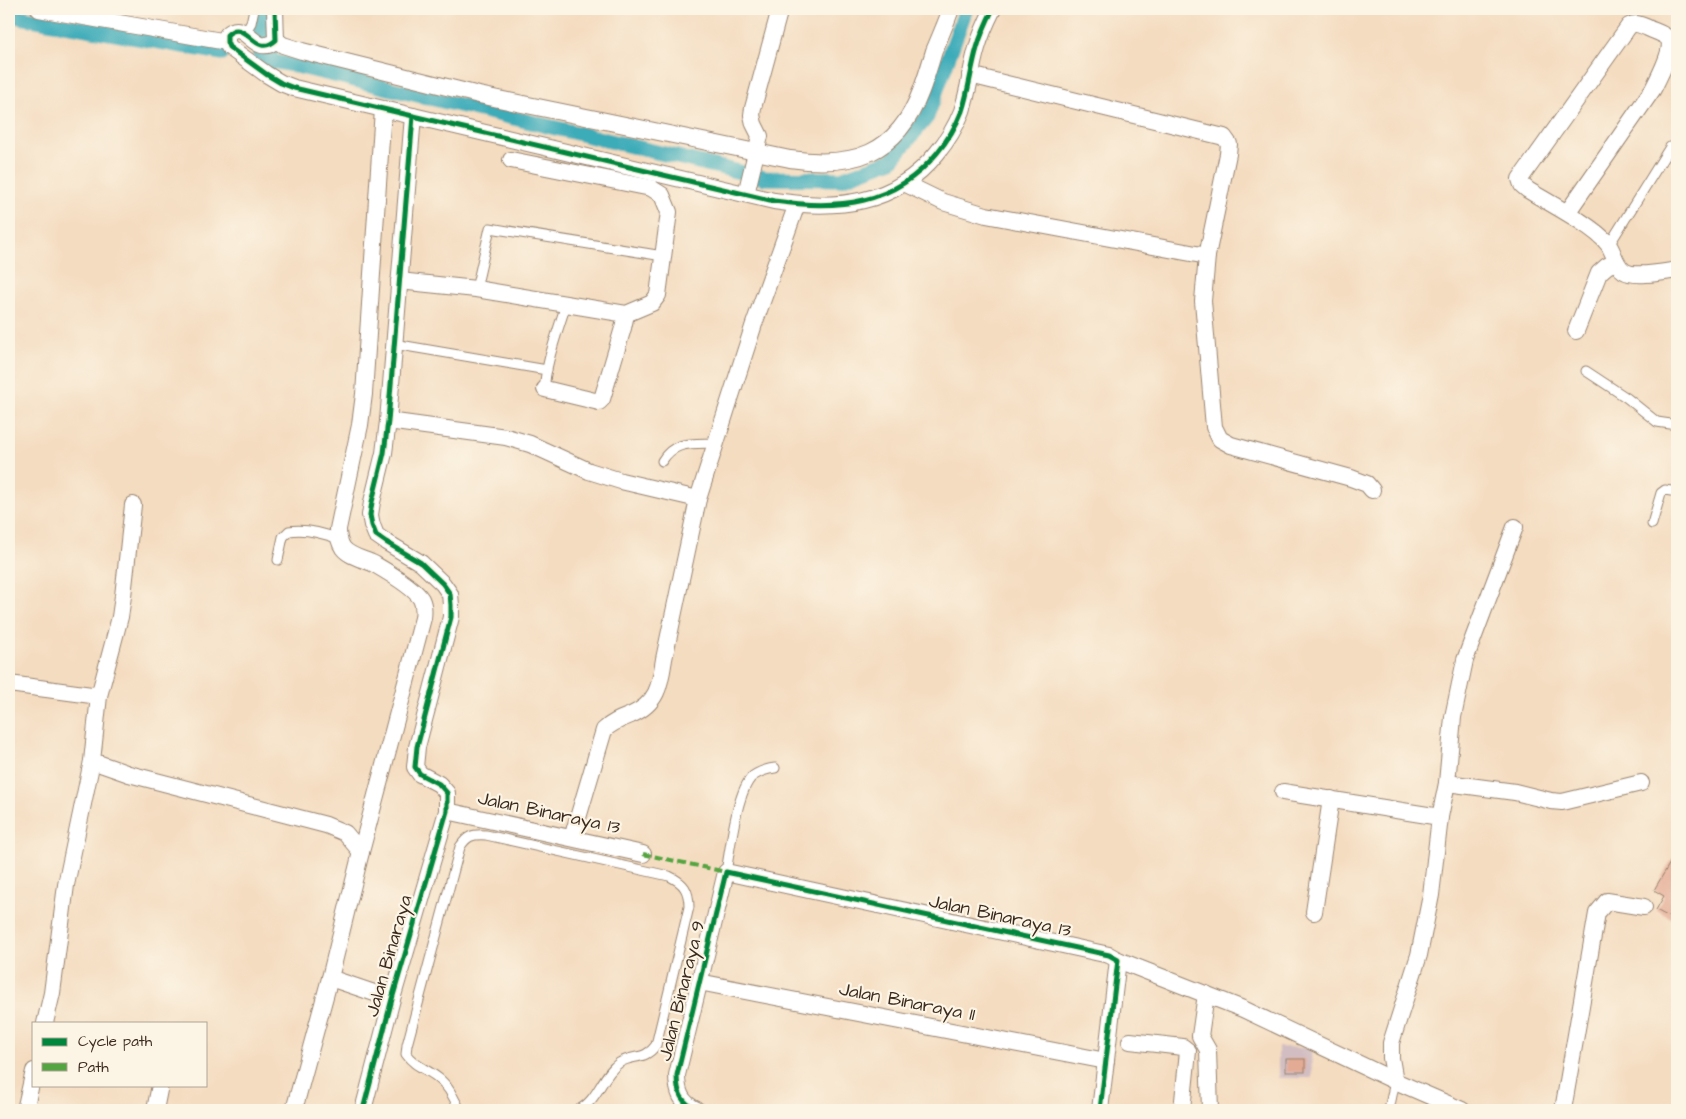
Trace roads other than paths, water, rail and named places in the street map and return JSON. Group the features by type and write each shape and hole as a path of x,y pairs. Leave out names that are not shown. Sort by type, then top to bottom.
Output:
{"street":[{"path":"39,9 227,42"},
{"path":"275,9 276,40"},
{"path":"747,191 760,136 754,124 753,108 780,9"},
{"path":"276,40 283,45 302,51 478,95 756,155 816,163 842,161 867,155 890,142 908,120 921,93 934,52 951,9"},
{"path":"276,40 267,46 258,45 239,30 231,31 227,35 229,46 280,83 294,88 747,191 774,201 797,204 851,203 886,194 904,183 924,169 947,141 962,111 977,48 993,9"},
{"path":"1567,214 1653,89 1664,68 1669,43 1665,36 1638,24 1629,26 1520,179 1522,185 1567,214 1595,232 1609,245 1616,262 1624,271 1638,274 1677,270"},
{"path":"970,76 1224,137 1229,144 1228,154 1207,256 1204,301 1214,427 1220,439 1231,445 1351,478 1367,484 1372,490"},
{"path":"294,1110 330,978 424,609 422,600 416,591 374,564 350,554 343,548 339,539 338,529 360,425 364,394 383,109"},
{"path":"413,116 388,421 384,453 370,515 376,535 421,564 443,584 450,594 451,617 417,747 416,758 416,767 420,774 439,784 447,793 447,811"},
{"path":"400,281 476,289 626,314 652,302 658,295 669,212 662,195 651,188 511,160"},
{"path":"904,183 943,202 986,215 1207,256"},
{"path":"572,838 604,730 610,724 640,711 652,700 660,684 698,499 754,324 797,204"},
{"path":"1576,332 1599,273 1607,266 1616,262"},
{"path":"545,389 599,402 602,399 626,314"},
{"path":"388,421 506,437 530,444 589,471 621,481 698,499"},
{"path":"45,1022 52,993 66,885 92,761 99,696 120,617 133,505"},
{"path":"1395,1081 1391,1058 1392,1043 1419,955 1447,783 1454,717 1465,660 1515,527"},
{"path":"9,684 99,696"},
{"path":"92,761 129,774 326,825 345,834 361,852"},
{"path":"1447,783 1515,792 1562,802 1641,783"},
{"path":"1283,792 1440,817"},
{"path":"1314,912 1331,799"},
{"name":"Jalan Binaraya 13","path":"447,811 643,854"},
{"name":"Jalan Binaraya","path":"363,1110 392,999 447,811"},
{"name":"Jalan Binaraya 13","path":"726,872 1109,955 1243,1009 1395,1081 1443,1106 1462,1110"},
{"name":"Jalan Binaraya 9","path":"697,1110 690,1107 680,1098 677,1089 677,1075 726,872"},
{"path":"1563,1110 1597,913 1607,901 1644,907"},
{"path":"1100,1110 1118,960"},
{"path":"330,978 392,999"},
{"name":"Jalan Binaraya 11","path":"699,982 1106,1061"},
{"path":"1182,1110 1188,1051 1200,1036 1206,994"},
{"path":"1200,1036 1208,1050 1210,1110"},
{"path":"1130,1041 1183,1047 1188,1051"},
{"path":"25,1110 32,1080"},
{"path":"155,1110 160,1086"}],"lane":[{"path":"245,33 251,23 254,9"},
{"path":"1609,245 1670,147"},
{"path":"476,289 490,228 663,256"},
{"path":"545,389 544,382 566,304"},
{"path":"394,344 547,370"},
{"path":"1586,371 1627,398 1657,422 1677,425"},
{"path":"662,461 666,454 677,446 716,443"},
{"path":"1652,524 1661,493 1665,490 1677,492"},
{"path":"278,560 284,537 289,531 306,531 339,539"},
{"path":"726,872 740,801 746,785 752,776 775,768"},
{"path":"460,1110 449,1089 440,1079 412,1062 406,1054 407,1044 460,847 466,838 474,834 486,835 669,876 680,881 686,887 689,896 689,907 656,1046 652,1052 644,1056 629,1058 620,1062 613,1068 585,1107 578,1110"},
{"path":"1389,1110 1395,1081"}],"waterway":[{"path":"264,9 264,34"},
{"path":"265,60 765,178 841,179 892,160 927,117 966,9"},
{"path":"9,15 222,53"},
{"path":"265,53 265,60"}]}
